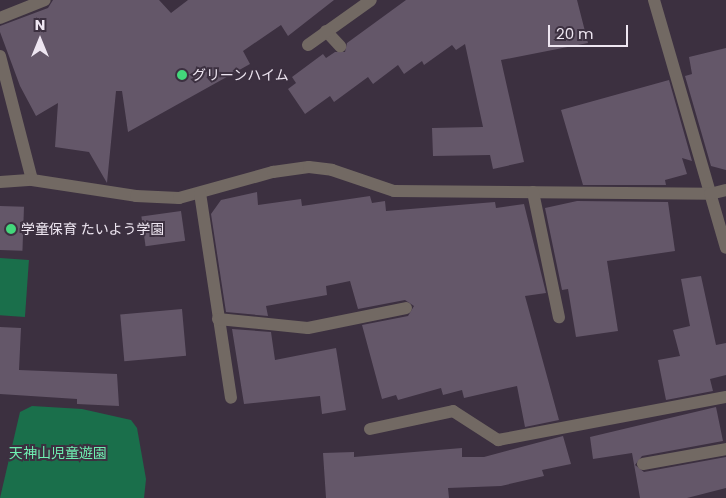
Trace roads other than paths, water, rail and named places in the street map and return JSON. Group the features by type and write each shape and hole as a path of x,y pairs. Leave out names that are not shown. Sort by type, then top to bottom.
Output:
{"street":[{"path":"0,18 45,0"},
{"path":"308,45 371,0"},
{"path":"654,0 726,248"},
{"path":"326,31 340,46"},
{"path":"0,56 32,180"},
{"path":"0,182 32,180 136,196 179,198 273,172 309,167 332,170 394,191 710,194 726,190"},
{"path":"533,192 559,317"},
{"path":"200,193 231,398"},
{"path":"218,319 309,333 406,308"},
{"path":"370,429 453,411 498,440 726,397"},
{"path":"643,464 726,449"}],"place":[{"name":"グリーンハイム","path":"182,75"},
{"name":"学童保育 たいよう学園","path":"11,229"}],"park label":[{"name":"天神山児童遊園","path":"58,453"}]}
